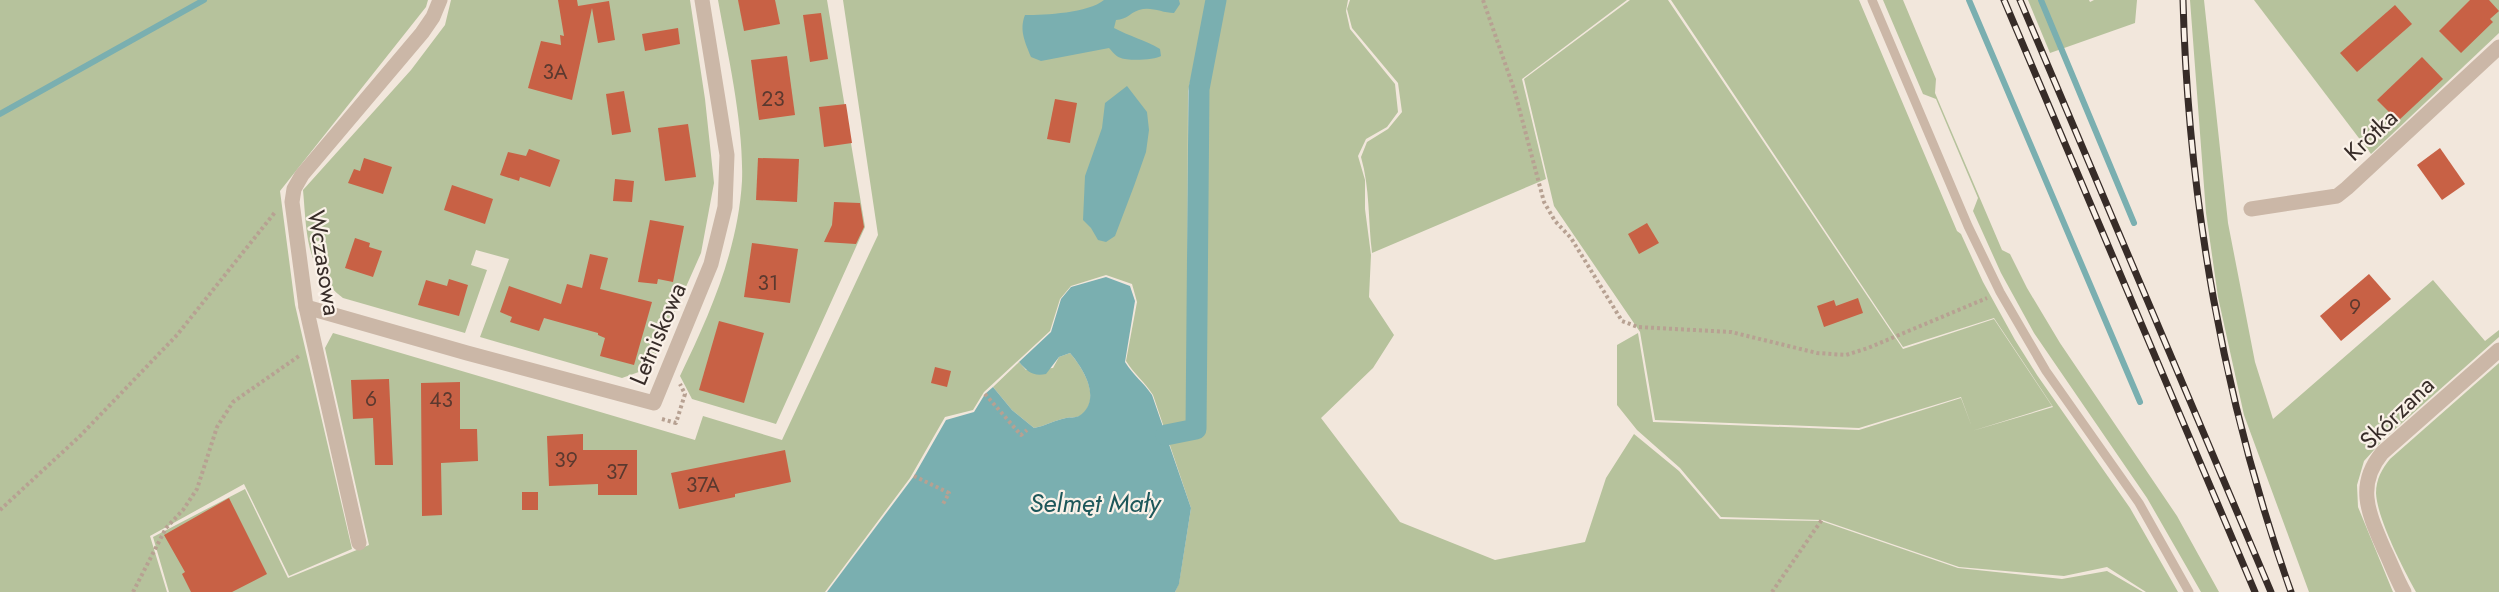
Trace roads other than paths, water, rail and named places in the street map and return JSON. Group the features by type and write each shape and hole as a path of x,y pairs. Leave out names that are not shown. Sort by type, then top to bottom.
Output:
{"street":[{"name":"Wczasowa","path":"359,543 306,307 292,202 294,189 302,175 422,33 433,17 440,0"},
{"name":"Letniskowa","path":"306,307 654,403 711,264 725,207 727,155 702,0"},
{"name":"Krótka","path":"2251,209 2337,196 2498,50"},
{"name":"Skórzana","path":"2404,592 2370,516 2367,493 2373,465 2382,453 2499,350"}],"lane":[{"path":"1872,0 1968,226 2000,292 2046,371 2139,503 2190,592"}],"water":[{"path":"1104,0 1179,0 1180,4 1174,13 1143,9 1116,20 1114,28 1160,49 1161,56 1148,59 1124,59 1109,48 1041,61 1031,57 1023,31 1025,15 1055,14 1078,10"},
{"path":"1127,86 1147,112 1149,130 1146,152 1115,236 1106,242 1098,240 1083,220 1085,176 1102,128 1105,103"},
{"name":"Selmęt Mały","path":"1106,277 1130,286 1135,301 1125,362 1152,395 1191,508 1179,584 1175,592 827,592 914,476 946,420 974,412 985,394 993,387 1012,410 1034,428 1077,417 1086,409 1090,402 1088,384 1085,375 1070,353 1059,357 1046,374 1037,375 1019,362 1051,332 1061,299 1071,287"}],"waterway":[{"path":"0,114 204,0"},
{"path":"1166,435 1196,429 1199,89 1216,0"},
{"path":"1969,0 2140,402"},
{"path":"2041,0 2134,223"}],"railway":[{"path":"2004,0 2255,592"},
{"path":"2020,0 2271,592"},
{"path":"2183,0 2186,75 2193,150 2214,300 2247,448 2267,521 2291,592"}]}
